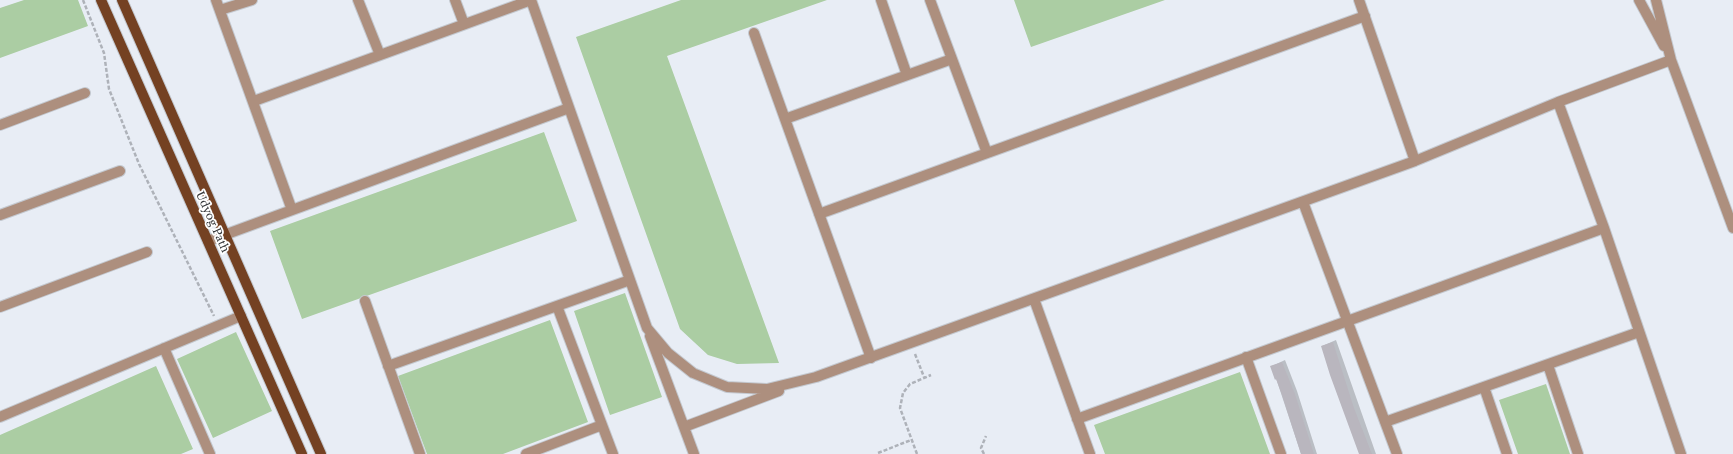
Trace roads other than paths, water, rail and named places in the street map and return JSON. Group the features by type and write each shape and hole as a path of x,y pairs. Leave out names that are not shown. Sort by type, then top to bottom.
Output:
{"main road":[{"name":"Udyog Path","path":"101,0 302,454"},
{"name":"Udyog Path","path":"122,0 321,454"}],"street":[{"path":"216,0 254,101 292,210"},
{"path":"220,10 252,0"},
{"path":"358,0 380,55"},
{"path":"455,0 464,24"},
{"path":"254,101 531,0 568,108 694,454"},
{"path":"881,0 906,75"},
{"path":"930,0 987,153"},
{"path":"1359,0 1416,161"},
{"path":"1639,0 1672,60"},
{"path":"1656,0 1672,60 1733,228"},
{"path":"819,214 1365,16"},
{"path":"754,33 870,358"},
{"path":"785,119 952,59"},
{"path":"684,427 816,377 1416,161 1558,102 1672,60"},
{"path":"0,125 84,93"},
{"path":"1558,102 1604,228 1681,454"},
{"path":"208,241 568,108"},
{"path":"0,215 120,171"},
{"path":"1302,202 1397,454"},
{"path":"1077,419 1604,228"},
{"path":"0,307 147,252"},
{"path":"388,366 630,280"},
{"path":"1034,299 1090,454"},
{"path":"365,301 420,454"},
{"path":"557,306 613,454"},
{"path":"0,417 241,316"},
{"path":"647,328 668,353 693,373 727,387 767,389 816,377"},
{"path":"1385,422 1640,332"},
{"path":"164,348 210,454"},
{"path":"1246,357 1281,454"},
{"path":"1548,365 1578,454"},
{"path":"1484,387 1507,454"},
{"path":"526,454 602,425"}]}
